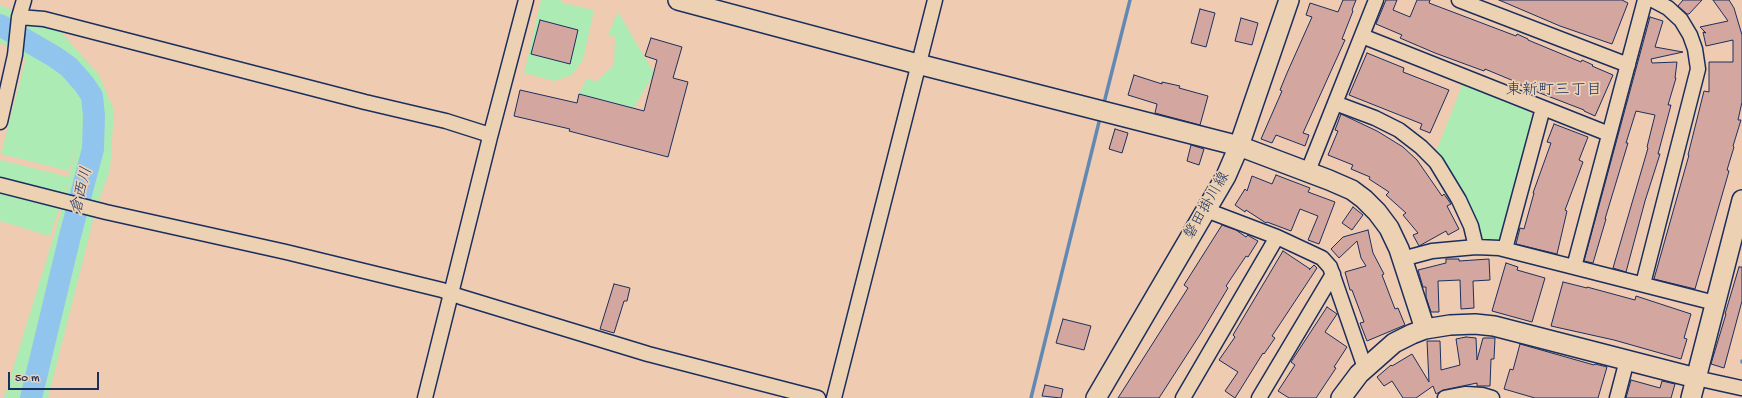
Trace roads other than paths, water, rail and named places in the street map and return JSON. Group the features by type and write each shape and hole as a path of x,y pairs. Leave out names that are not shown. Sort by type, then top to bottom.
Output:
{"street":[{"path":"0,122 15,54 19,16 24,0"},
{"path":"425,398 490,135 526,0"},
{"path":"678,0 920,65 1239,146 1308,171 1352,190 1377,212 1389,228 1402,259 1425,329"},
{"path":"834,398 920,65 935,0"},
{"name":"磐田掛川線","path":"1096,398 1226,176 1239,146 1289,0"},
{"path":"1308,171 1376,0"},
{"path":"1460,0 1628,65"},
{"path":"1574,267 1645,0"},
{"path":"1643,284 1698,69 1696,50 1682,20 1668,8 1653,0"},
{"path":"19,16 44,19 358,100 446,121 490,135"},
{"path":"1362,36 1610,134"},
{"path":"1335,103 1375,118 1399,130 1421,147 1436,162 1459,200 1471,226 1476,247"},
{"path":"1505,250 1543,108"},
{"path":"0,185 170,227 286,252 442,290 450,294 648,354 711,372 818,398"},
{"path":"1691,398 1742,200"},
{"path":"1206,210 1277,238 1322,258 1330,267 1333,274 1365,368"},
{"path":"1183,398 1277,238"},
{"path":"1402,259 1432,251 1476,247 1505,250 1715,303"},
{"path":"1260,398 1333,274"},
{"path":"1341,398 1359,374 1394,343 1425,329 1450,325 1475,324 1494,326 1740,390"},
{"path":"1617,398 1627,360"},
{"path":"1446,398 1466,394 1482,395 1492,398"}],"waterway":[{"path":"1104,103 1130,0"},
{"name":"倉西川","path":"0,25 55,57 69,67 92,96 94,116 93,149 70,236 31,398"},
{"path":"1031,398 1099,122"}],"district":[{"name":"東新町三丁目","path":"1554,92"}]}
